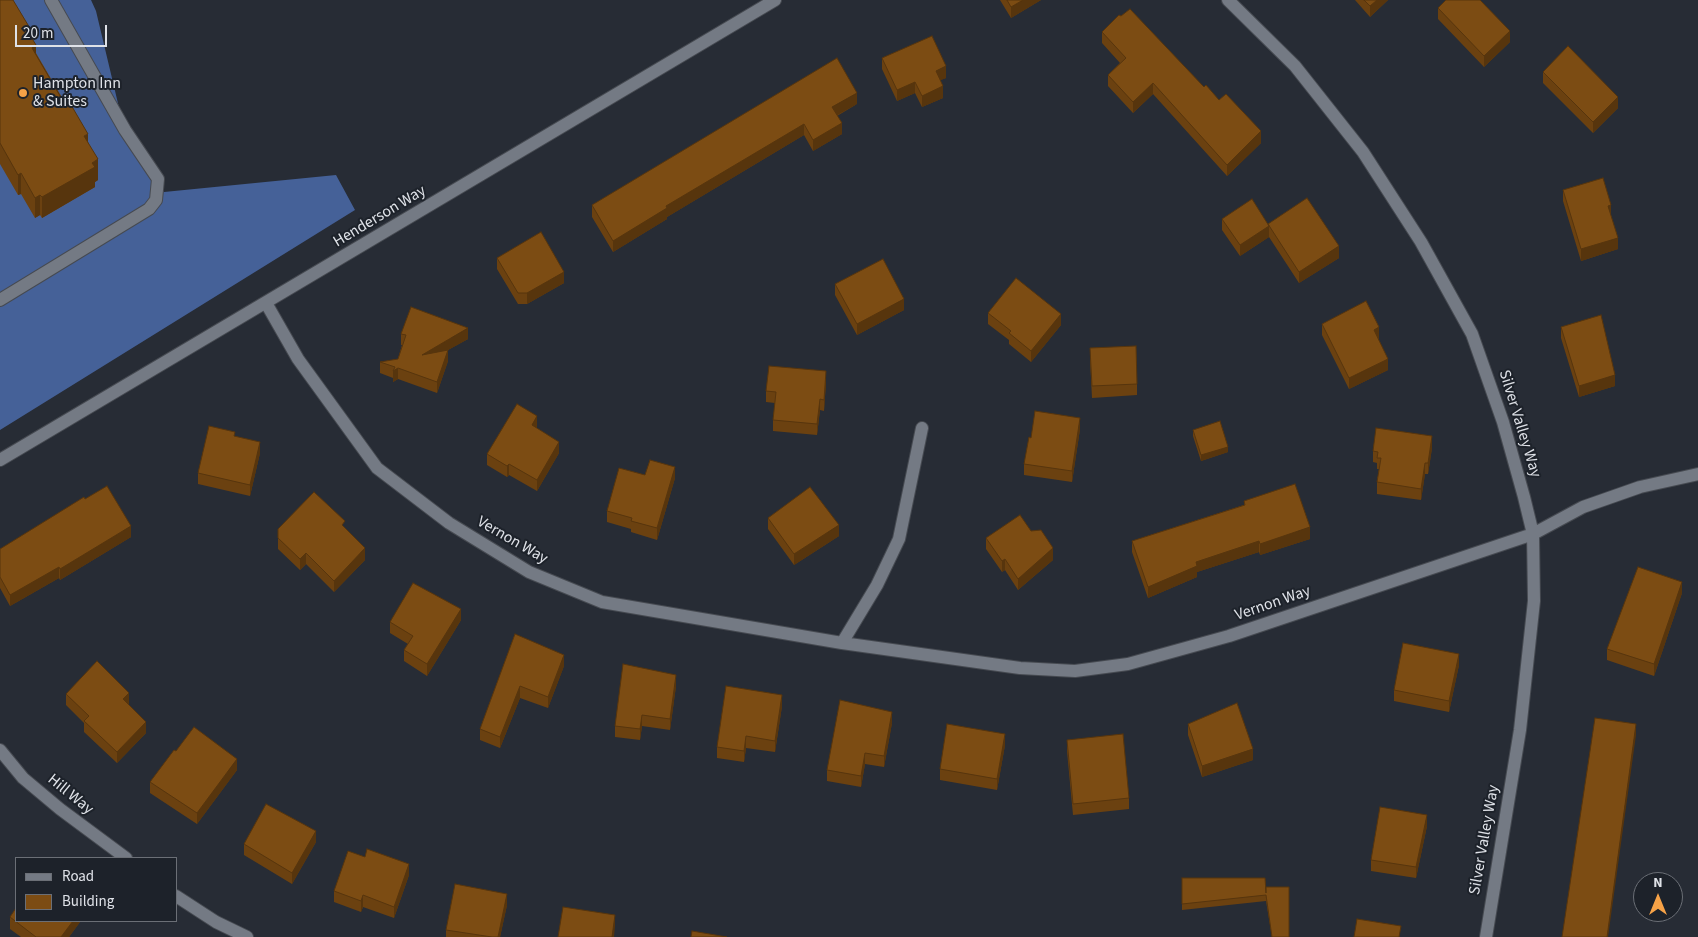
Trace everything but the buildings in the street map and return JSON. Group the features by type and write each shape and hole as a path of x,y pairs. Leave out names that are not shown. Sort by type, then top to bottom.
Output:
{"street":[{"path":"0,300 149,209 156,200 158,179 125,130 50,0"},
{"name":"Henderson Way","path":"0,460 266,304 775,0"},
{"name":"Silver Valley Way","path":"1228,0 1301,74 1363,152 1421,242 1472,334 1503,422 1533,534 1534,601 1520,730 1486,937"},
{"name":"Vernon Way","path":"266,304 298,359 377,468 449,523 529,572 602,602 842,643 1020,668 1075,672 1128,664 1229,636 1533,534 1583,507 1640,488 1698,474"},
{"path":"842,643 877,585 899,539 922,428"},
{"name":"Hill Way","path":"0,750 30,784 60,810 125,857"},
{"path":"178,897 216,922 247,937"}],"shaded area":[{"path":"0,0 91,0 96,11 126,137 164,192 336,175 355,210 0,430"}],"place":[{"name":"Hampton Inn & Suites","path":"23,93"}]}
